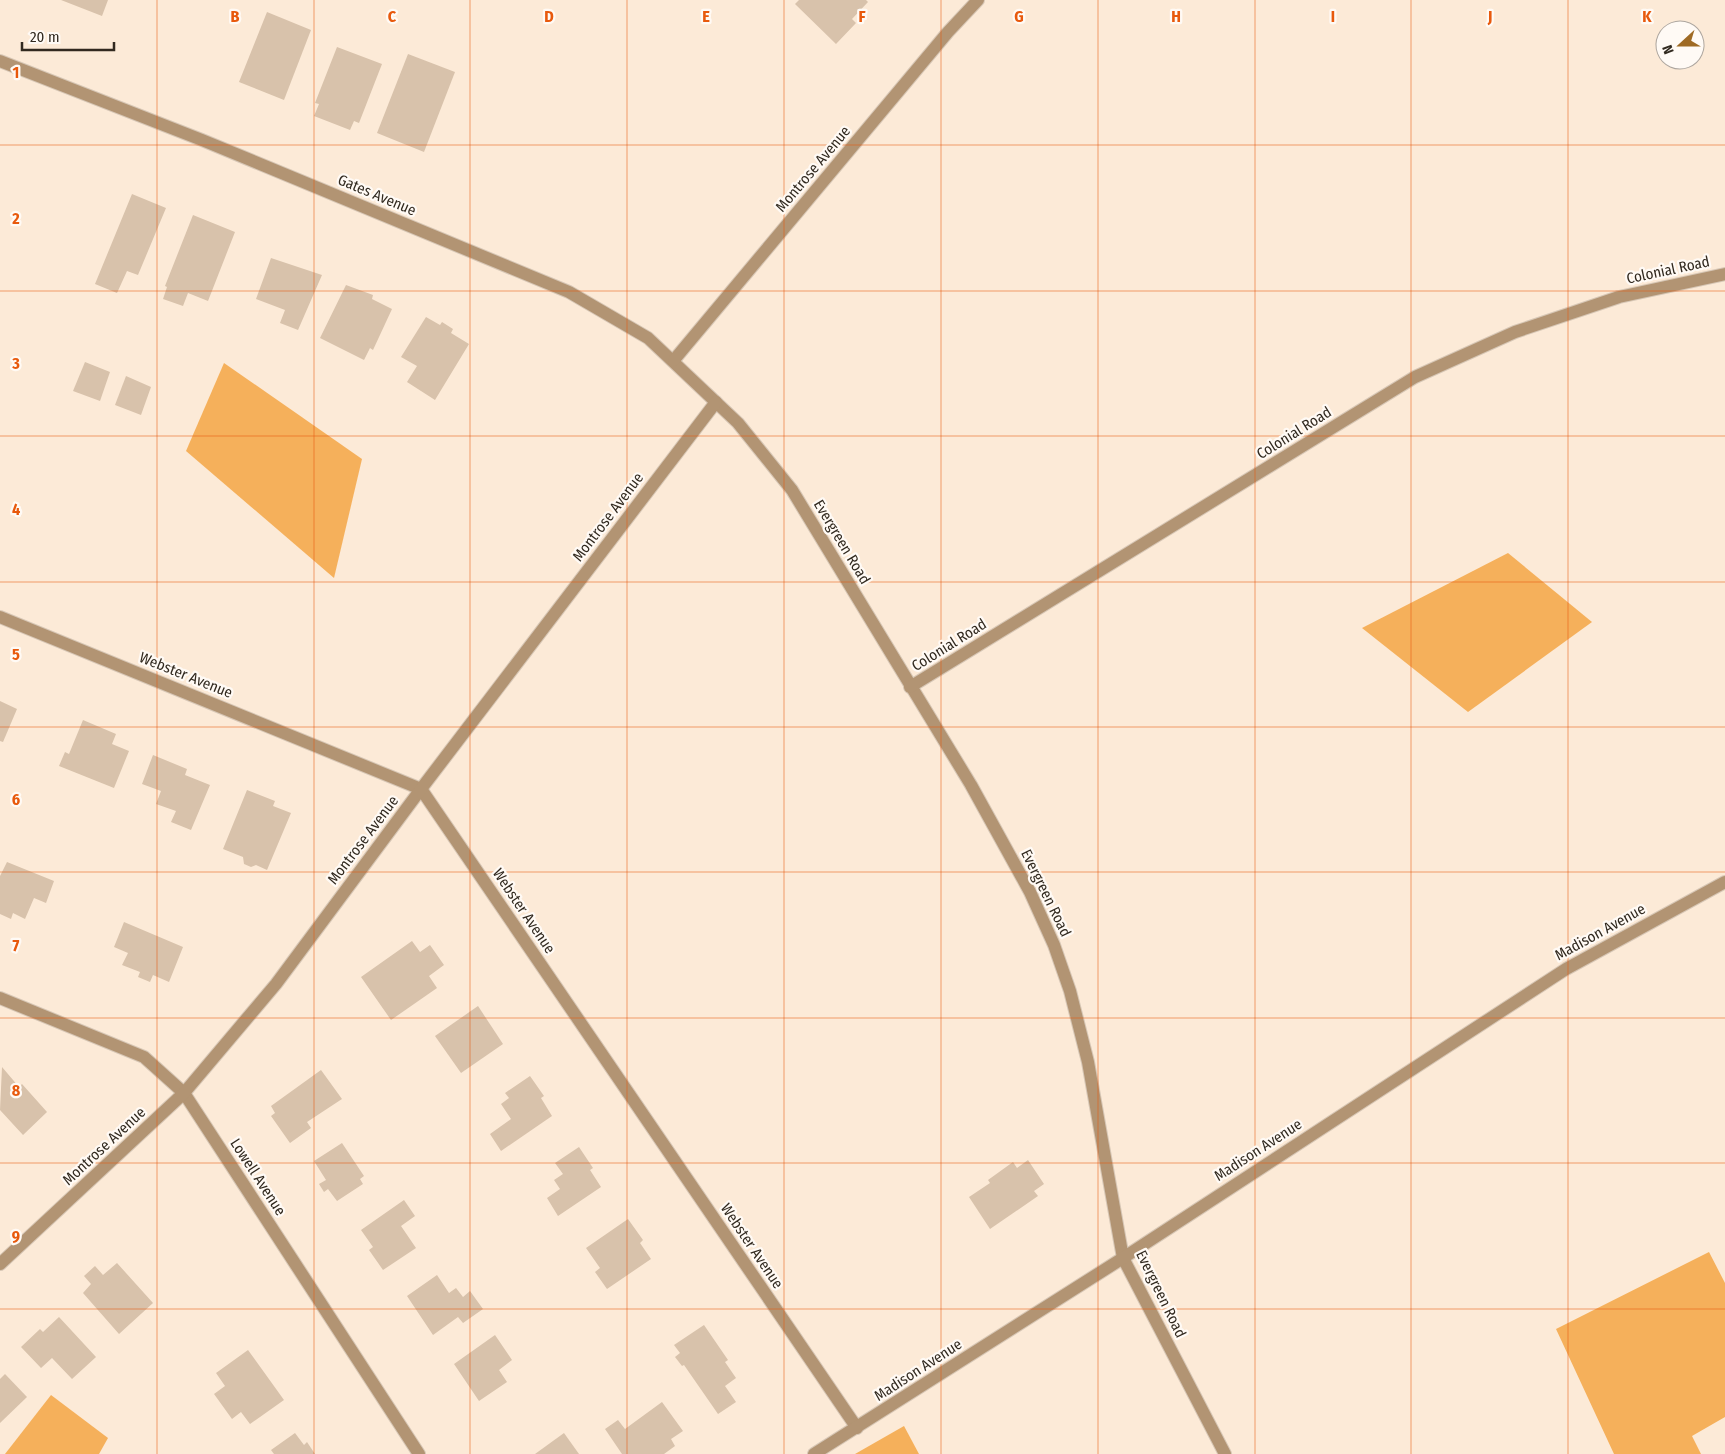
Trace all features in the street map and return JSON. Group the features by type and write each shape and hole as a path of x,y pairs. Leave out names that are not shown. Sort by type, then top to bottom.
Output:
{"street":[{"name":"Montrose Avenue","path":"674,360 948,32 978,0"},
{"name":"Gates Avenue","path":"0,61 202,140 569,292 648,338 674,360 716,402"},
{"name":"Colonial Road","path":"910,687 1415,378 1515,332 1602,303 1725,274"},
{"name":"Montrose Avenue","path":"0,1264 184,1093 276,984 421,789 716,402"},
{"name":"Evergreen Road","path":"716,402 738,423 792,490 970,786 1030,892 1054,945 1070,991 1088,1062 1123,1258 1224,1454"},
{"name":"Webster Avenue","path":"0,617 421,789 857,1428"},
{"name":"Madison Avenue","path":"814,1454 1123,1258 1566,968 1725,882"},
{"name":"Lowell Avenue","path":"0,998 144,1057 184,1093 418,1454"}],"shaded area":[{"path":"224,363 362,459 334,578 186,451"},
{"path":"1508,553 1592,622 1468,712 1362,628"},
{"path":"1709,1252 1725,1283 1725,1417 1692,1436 1701,1454 1614,1454 1556,1329"},
{"path":"51,1395 108,1438 99,1454 5,1454"},
{"path":"904,1426 919,1454 855,1454"}],"building":[{"path":"61,0 108,0 102,16"},
{"path":"799,0 866,0 868,2 852,19 856,23 836,44 795,4"},
{"path":"267,12 311,30 284,100 239,82"},
{"path":"337,47 382,64 359,123 354,121 350,130 314,116 319,104 315,103"},
{"path":"408,54 455,72 424,152 377,133"},
{"path":"132,194 166,208 138,275 127,271 117,293 95,284"},
{"path":"193,215 235,232 208,301 188,293 183,306 163,299 167,287 165,286"},
{"path":"271,258 322,275 298,330 280,323 285,310 256,299"},
{"path":"346,285 373,295 372,299 392,309 373,350 370,348 364,360 320,338"},
{"path":"426,317 440,325 442,322 453,329 451,333 469,344 435,400 407,382 417,366 401,357"},
{"path":"85,362 110,372 100,401 73,391"},
{"path":"126,376 151,387 141,415 115,405"},
{"path":"0,701 17,709 3,742 0,741"},
{"path":"83,720 116,734 112,744 129,751 114,788 59,766 65,752 69,754"},
{"path":"153,755 187,769 185,775 210,785 191,830 171,822 176,811 156,804 161,791 142,784"},
{"path":"247,790 275,801 273,806 291,813 267,870 256,865 251,867 244,864 243,857 223,849"},
{"path":"7,862 54,881 46,903 34,898 25,919 13,913 11,919 0,914 0,876"},
{"path":"124,922 183,947 169,982 153,975 150,982 138,977 140,972 122,965 128,953 114,947"},
{"path":"412,941 420,952 430,945 444,965 429,976 437,988 391,1020 361,977"},
{"path":"478,1006 503,1044 461,1073 435,1036"},
{"path":"2,1067 19,1087 22,1084 47,1112 23,1135 0,1110"},
{"path":"321,1070 342,1099 307,1122 311,1128 290,1143 271,1116 275,1113 271,1106"},
{"path":"530,1076 544,1096 541,1098 552,1116 501,1151 490,1134 511,1119 501,1104 509,1098 505,1093"},
{"path":"342,1143 364,1176 360,1179 363,1184 337,1201 328,1189 324,1192 319,1184 326,1180 314,1161"},
{"path":"579,1147 593,1168 590,1170 601,1187 558,1216 547,1198 560,1189 554,1180 563,1174 555,1163"},
{"path":"1028,1160 1044,1184 1034,1191 1038,1196 990,1229 969,1197 990,1183 988,1180 1013,1162 1017,1168"},
{"path":"404,1200 415,1216 401,1226 416,1248 383,1270 369,1250 373,1247 361,1230"},
{"path":"628,1219 643,1240 640,1243 651,1259 607,1289 595,1272 600,1268 586,1248"},
{"path":"117,1263 153,1303 119,1334 83,1293 91,1284 84,1276 95,1266 103,1275"},
{"path":"437,1275 449,1293 456,1288 463,1297 470,1291 483,1309 463,1323 458,1317 433,1335 407,1296"},
{"path":"59,1317 96,1357 72,1379 52,1358 41,1368 21,1347 40,1329 43,1332"},
{"path":"704,1325 728,1360 725,1362 736,1378 725,1386 736,1402 718,1414 684,1365 682,1366 675,1357 680,1353 674,1345"},
{"path":"495,1335 512,1360 499,1370 507,1382 479,1401 454,1364"},
{"path":"248,1350 284,1400 250,1424 241,1412 232,1419 214,1394 225,1386 216,1373"},
{"path":"5,1374 27,1397 0,1423 0,1379"},
{"path":"662,1402 683,1431 671,1439 675,1446 664,1454 622,1454 605,1429 618,1420 625,1429"},
{"path":"295,1433 304,1445 307,1442 315,1454 274,1454 271,1450"},
{"path":"564,1433 579,1454 535,1454"}]}
